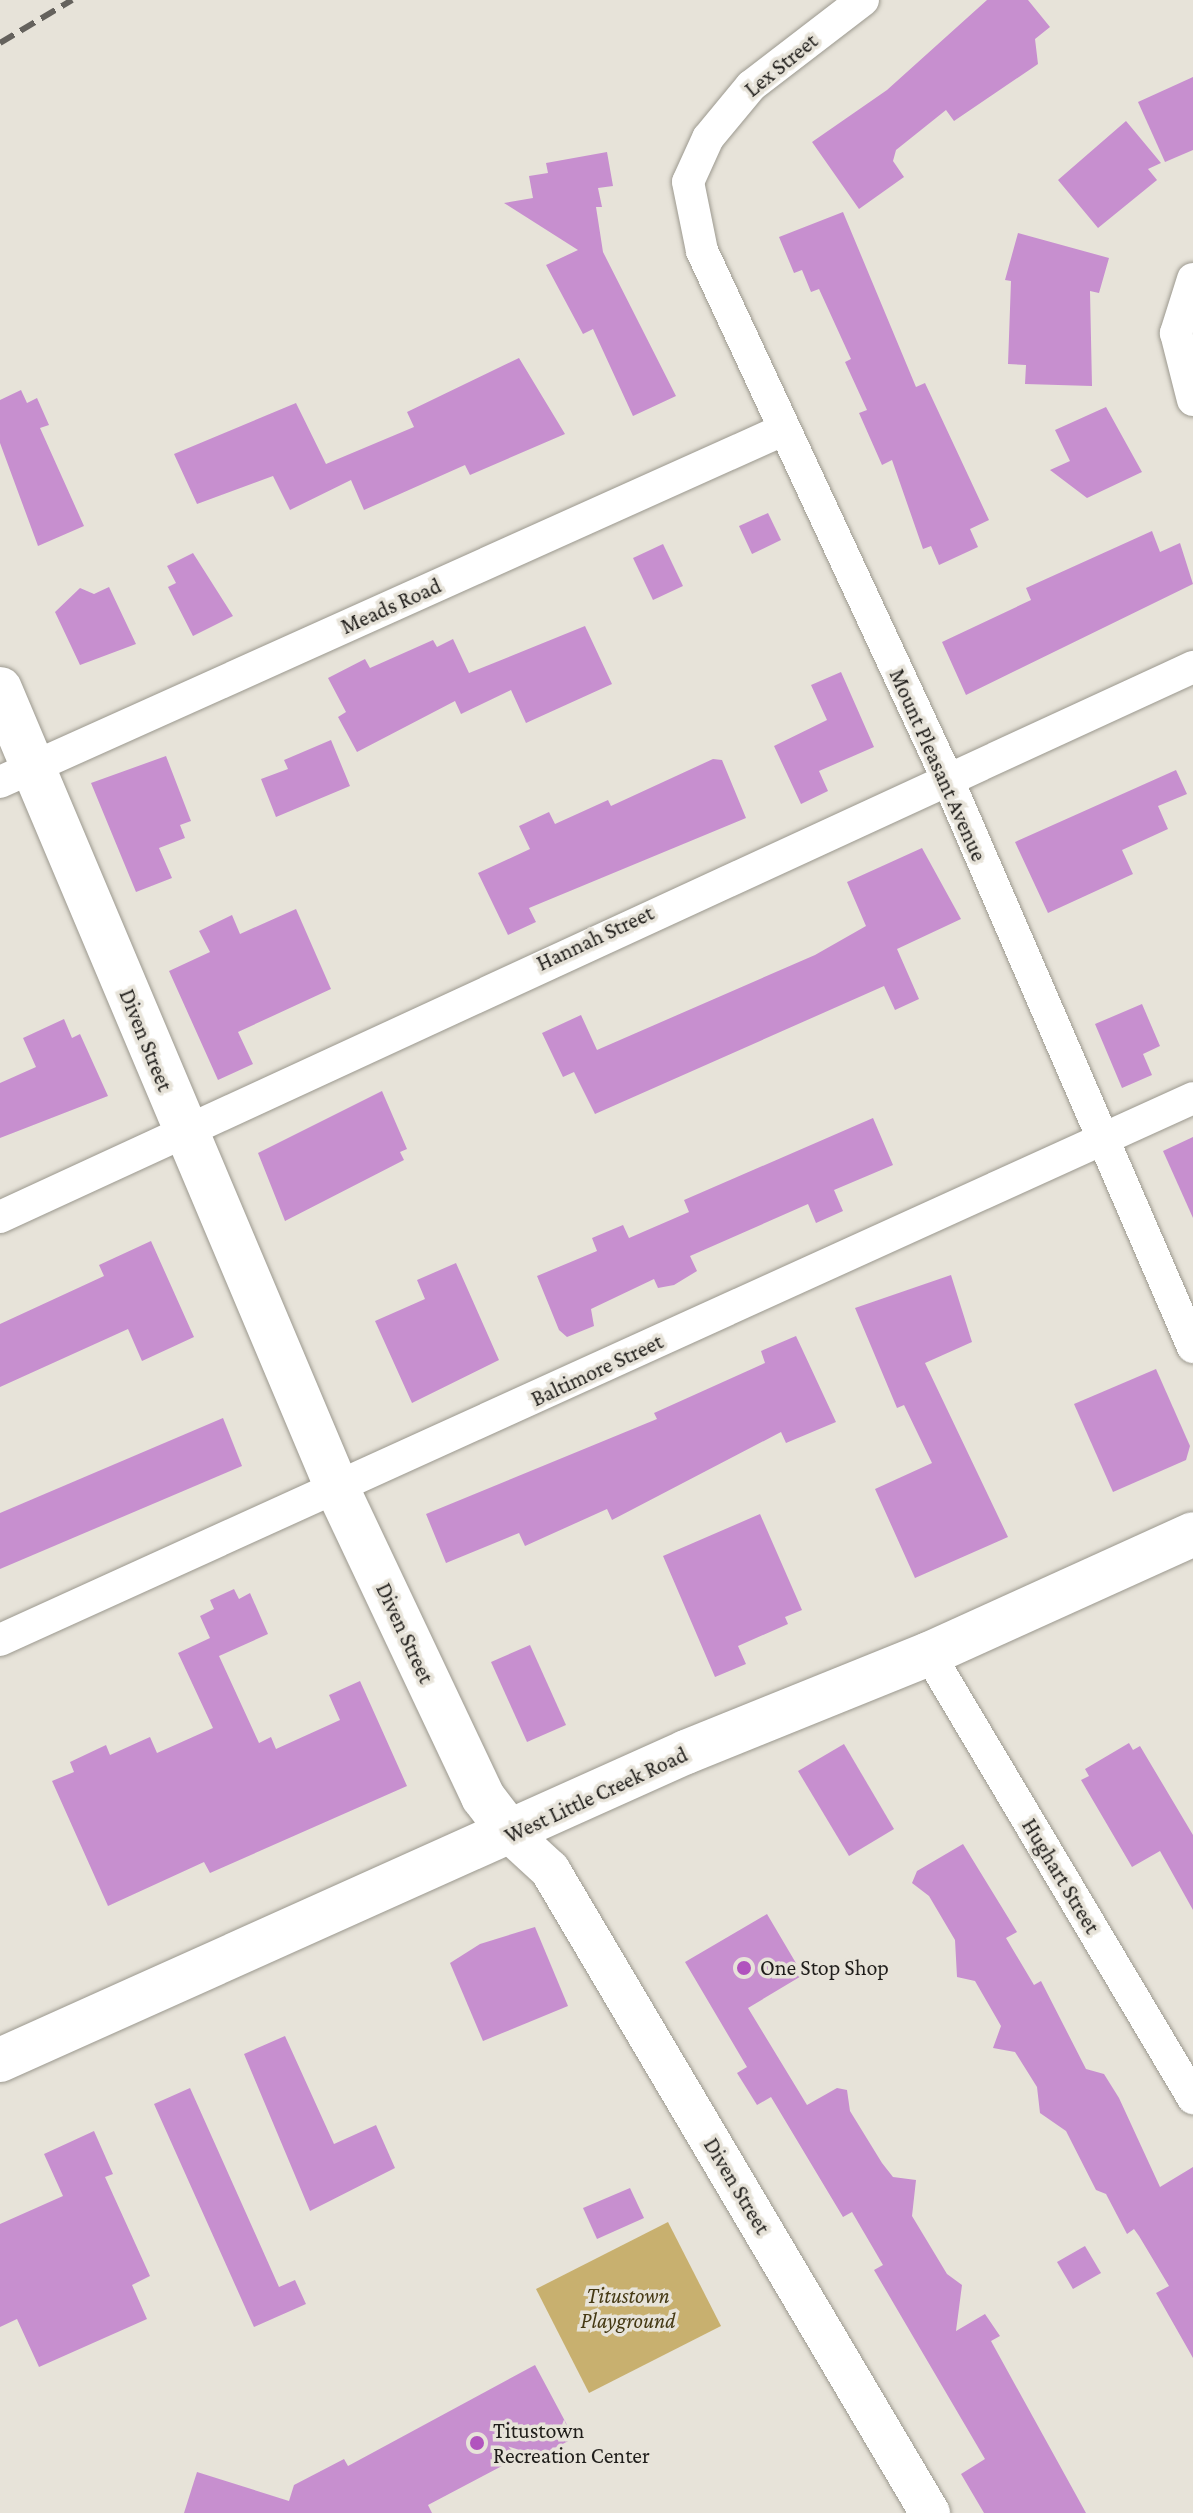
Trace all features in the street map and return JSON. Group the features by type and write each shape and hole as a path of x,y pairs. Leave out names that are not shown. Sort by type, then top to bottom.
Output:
{"main road":[{"name":"Diven Street","path":"0,689 17,774 184,1133 337,1488 483,1797 512,1835"},
{"name":"West Little Creek Road","path":"0,2060 512,1835 686,1752 929,1654 1193,1534"}],"street":[{"name":"Lex Street","path":"688,182 708,138 751,86 863,0"},
{"name":"Mount Pleasant Avenue","path":"688,182 702,251 947,778 1193,1347"},
{"path":"1193,279 1176,333 1193,400"},
{"name":"Meads Road","path":"17,774 783,430"},
{"name":"Hannah Street","path":"0,1217 1193,667"},
{"name":"Baltimore Street","path":"0,1640 1193,1098"},
{"name":"Hughart Street","path":"929,1654 1193,2098"},
{"name":"Diven Street","path":"512,1835 550,1870 928,2512"}],"green space":[{"name":"Titustown Playground","path":"668,2222 721,2326 589,2393 536,2289"}],"building":[{"path":"987,0 1028,0 1050,27 1035,39 1038,64 954,121 946,110 896,150 893,161 904,177 859,209 812,142 887,90"},
{"path":"1193,77 1193,150 1165,162 1138,102"},
{"path":"1126,121 1161,163 1148,169 1157,180 1098,228 1058,180"},
{"path":"607,152 613,186 598,188 602,207 596,207 603,252 676,396 633,416 593,329 583,334 546,265 578,250 504,203 533,198 529,176 548,173 546,163"},
{"path":"843,212 916,387 925,383 989,520 970,529 978,547 939,565 931,546 923,549 892,460 882,465 859,413 867,410 845,362 851,359 819,289 811,292 802,270 794,273 779,237"},
{"path":"1018,233 1109,258 1099,293 1090,291 1092,386 1025,384 1026,365 1008,364 1011,281 1005,280"},
{"path":"519,358 565,434 470,475 465,465 364,510 351,480 290,510 273,476 197,504 174,454 296,403 326,464 414,427 407,412"},
{"path":"21,390 27,403 37,398 49,425 40,428 84,526 38,546 0,443 0,400"},
{"path":"1106,407 1142,472 1087,498 1050,470 1070,461 1055,430"},
{"path":"768,513 781,540 752,554 739,526"},
{"path":"1152,531 1160,552 1180,543 1193,584 966,695 942,642 1031,600 1026,588"},
{"path":"663,544 683,586 653,600 633,558"},
{"path":"193,553 233,616 193,636 168,587 176,583 167,566"},
{"path":"109,587 136,644 80,665 55,612 80,588 94,594"},
{"path":"585,626 612,684 526,723 511,690 461,714 455,701 357,752 338,717 346,712 328,678 365,659 370,668 433,640 437,647 453,639 469,673"},
{"path":"841,672 874,747 819,771 828,791 801,804 774,746 827,720 811,685"},
{"path":"331,740 350,786 276,817 261,779 288,769 284,760"},
{"path":"166,756 191,821 180,825 185,838 159,848 172,878 136,892 91,783"},
{"path":"713,759 722,760 746,818 529,908 536,922 508,935 478,873 530,849 519,826 549,812 555,824 608,800 611,806"},
{"path":"1176,770 1187,794 1158,806 1168,829 1122,850 1133,874 1048,913 1015,842"},
{"path":"922,848 961,919 897,949 919,999 895,1010 884,986 595,1114 574,1072 563,1077 542,1033 581,1015 597,1050 815,955 866,926 847,882"},
{"path":"296,909 331,989 238,1032 253,1064 218,1080 169,971 210,952 199,931 232,915 240,934"},
{"path":"1142,1004 1160,1046 1143,1054 1152,1075 1122,1088 1095,1024"},
{"path":"64,1019 72,1038 80,1034 108,1096 0,1138 0,1083 36,1067 23,1038"},
{"path":"382,1091 407,1149 400,1152 404,1160 285,1221 258,1153"},
{"path":"873,1118 893,1165 834,1190 843,1211 816,1223 808,1204 690,1256 697,1271 674,1285 658,1288 654,1279 591,1309 594,1326 567,1337 559,1330 537,1276 597,1251 592,1238 623,1225 629,1238 689,1212 684,1200"},
{"path":"1193,1137 1193,1218 1163,1151"},
{"path":"151,1241 194,1337 142,1361 128,1329 0,1387 0,1324 104,1276 99,1265"},
{"path":"456,1263 499,1360 412,1403 375,1321 425,1299 417,1280"},
{"path":"951,1275 972,1342 925,1363 1008,1537 915,1578 875,1489 932,1463 904,1405 897,1408 855,1308"},
{"path":"796,1336 836,1422 786,1443 781,1432 612,1520 607,1509 525,1546 519,1533 446,1563 426,1514 657,1419 654,1413 765,1363 761,1351"},
{"path":"1156,1369 1190,1446 1186,1460 1113,1492 1074,1404"},
{"path":"223,1418 242,1466 0,1569 0,1513"},
{"path":"760,1514 802,1610 785,1617 788,1624 738,1646 746,1664 715,1677 663,1556"},
{"path":"234,1589 239,1599 250,1593 268,1634 219,1656 259,1743 271,1737 276,1749 340,1720 329,1695 360,1681 407,1786 210,1873 204,1862 108,1906 52,1781 74,1772 70,1762 106,1745 110,1755 150,1737 157,1753 213,1728 178,1653 210,1638 200,1616 214,1609 210,1600"},
{"path":"530,1645 566,1725 527,1742 491,1662"},
{"path":"1129,1743 1133,1750 1140,1746 1193,1835 1193,1910 1160,1851 1132,1867 1081,1780 1089,1776 1085,1769"},
{"path":"844,1744 894,1829 849,1856 798,1771"},
{"path":"963,1844 1017,1932 1006,1938 1034,1985 1041,1981 1086,2069 1104,2074 1119,2098 1160,2187 1193,2167 1193,2358 1156,2293 1169,2286 1134,2229 1127,2234 1106,2194 1096,2190 1066,2131 1040,2113 1037,2087 1015,2052 993,2048 1001,2026 975,1981 957,1977 955,1940 929,1896 912,1883 917,1871"},
{"path":"767,1914 803,1975 748,2008 807,2105 837,2088 847,2090 850,2111 882,2163 893,2177 916,2180 912,2216 947,2274 962,2285 956,2331 985,2314 1000,2336 991,2341 1086,2513 984,2513 961,2474 985,2459 874,2270 883,2265 852,2212 843,2217 771,2097 757,2105 737,2073 747,2067 685,1962"},
{"path":"535,1927 568,2006 483,2041 450,1963 480,1944"},
{"path":"285,2036 334,2144 376,2125 395,2168 310,2211 244,2054"},
{"path":"190,2088 279,2287 295,2280 306,2304 254,2327 154,2104"},
{"path":"94,2131 113,2174 105,2177 150,2276 132,2285 147,2319 39,2367 17,2319 0,2327 0,2224 63,2196 44,2154"},
{"path":"630,2188 644,2218 597,2239 583,2208"},
{"path":"1085,2246 1101,2273 1073,2289 1057,2262"},
{"name":"Titustown Recreation Center","path":"535,2365 574,2438 538,2457 534,2449 428,2505 432,2513 184,2513 197,2472 289,2501 294,2485 344,2459 348,2466"}],"railway":[{"path":"0,43 72,0"}],"place":[{"name":"One Stop Shop","path":"744,1968"},
{"name":"Titustown Recreation Center","path":"477,2443"}]}
